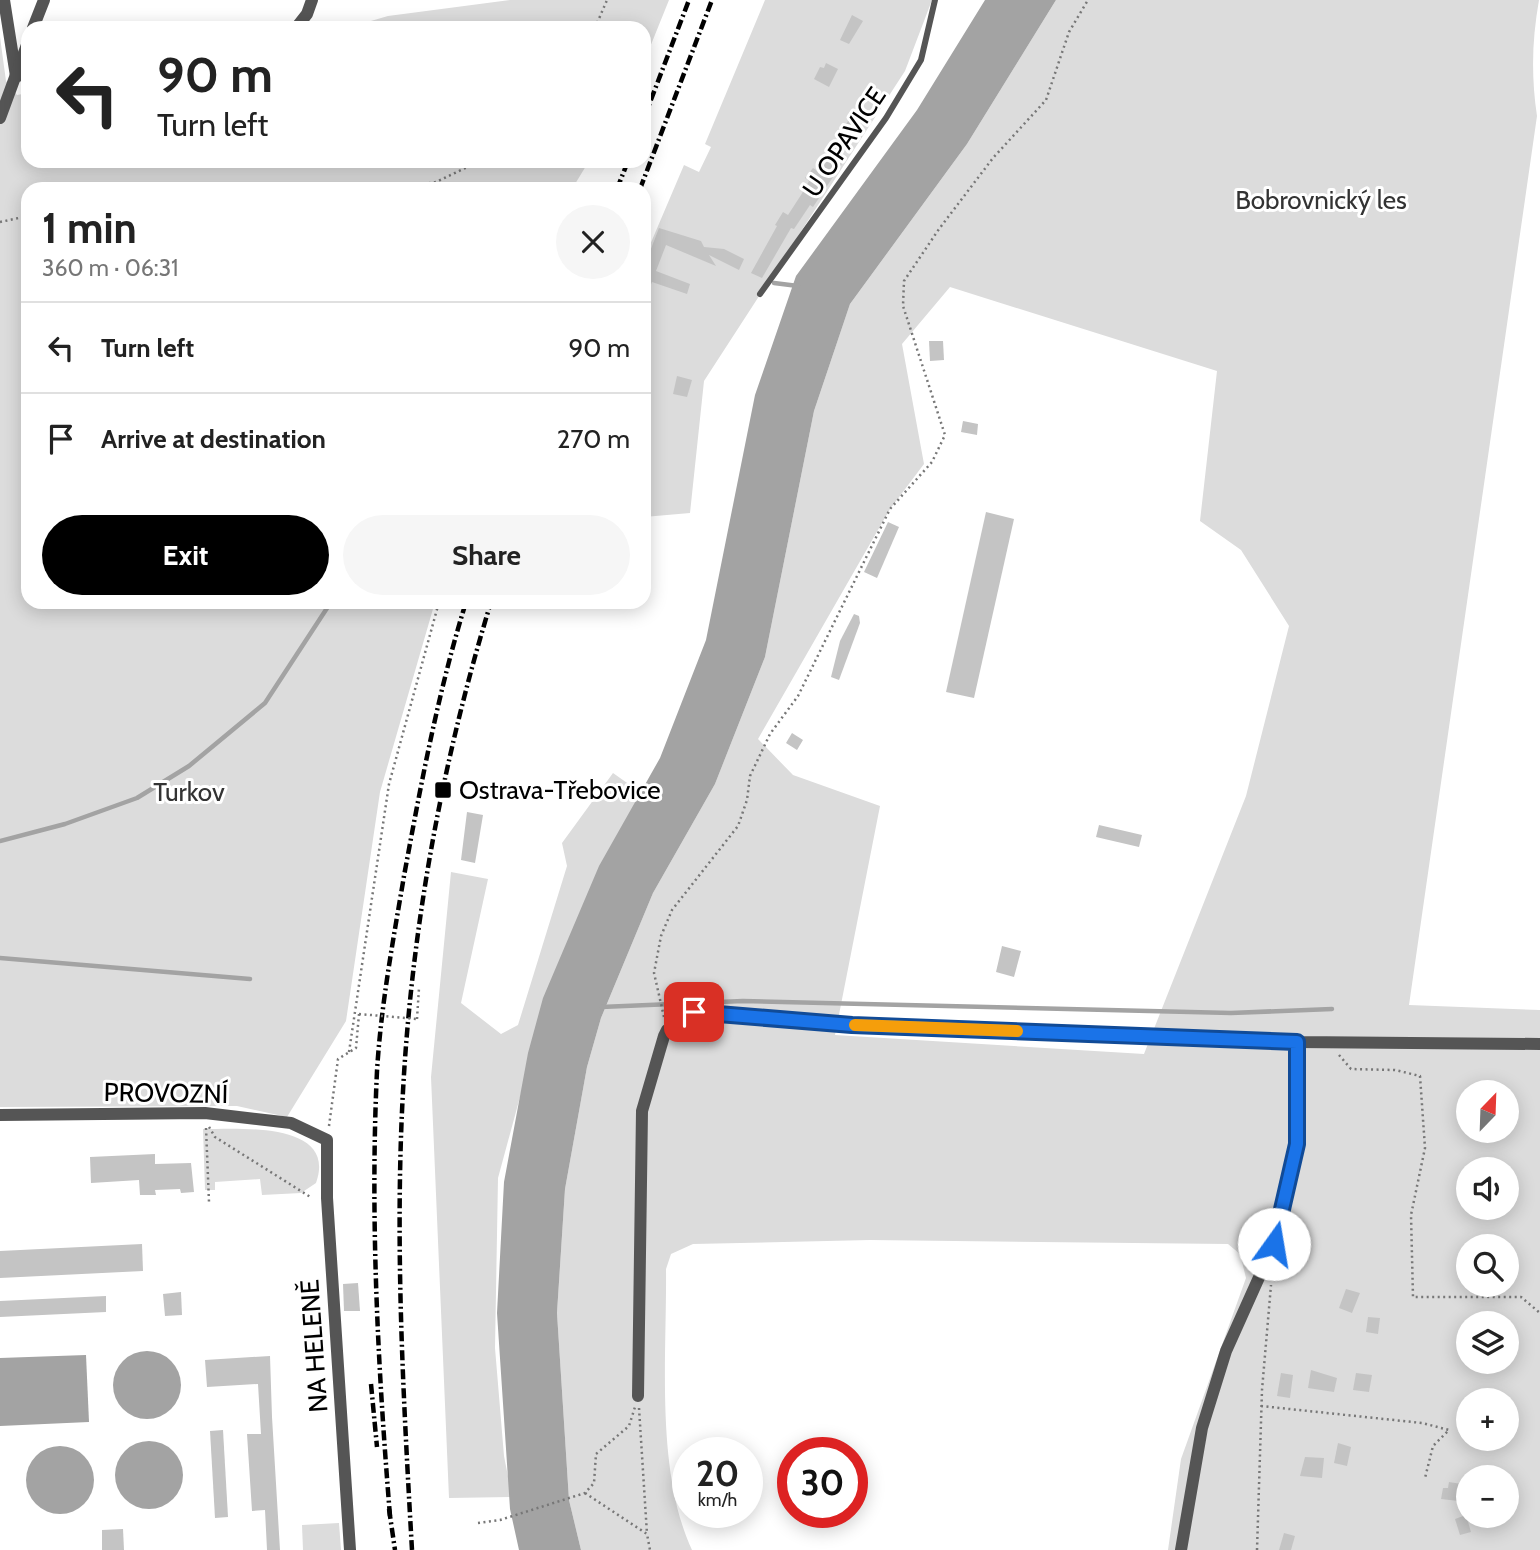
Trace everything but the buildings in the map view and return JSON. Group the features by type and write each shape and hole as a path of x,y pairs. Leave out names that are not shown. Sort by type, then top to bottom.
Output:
{"street":[{"path":"4,0 21,71"},
{"path":"36,21 44,0"},
{"path":"302,21 312,0"},
{"path":"0,118 21,77"},
{"path":"638,1396 642,1111 667,1030 694,1012 852,1025 1297,1042 1540,1044"},
{"path":"1181,1550 1202,1428 1226,1350 1274,1244 1297,1144 1297,1042"},
{"name":"PROVOZNÍ","path":"0,1115 205,1113 291,1123 327,1140"},
{"name":"NA HELENĚ","path":"327,1140 327,1198 350,1550"}],"lane":[{"name":"U OPAVICE","path":"760,294 886,118 921,60 935,0"}],"path":[{"path":"598,21 607,0"},
{"path":"667,1030 653,973 661,936 672,910 738,826 747,800 750,776 770,734 798,696 890,509 932,462 945,435 903,306 904,281 939,229 993,158 1046,100 1069,32 1088,0"},
{"path":"436,182 465,168"},
{"path":"0,222 21,218"},
{"path":"349,1052 389,784 437,609"},
{"path":"327,1140 338,1059 356,1048 359,1014 417,1019 419,988"},
{"path":"1328,1042 1351,1069 1395,1070 1420,1076 1424,1147 1411,1215 1413,1297 1521,1297 1540,1313"},
{"path":"207,1128 218,1127"},
{"path":"207,1128 215,1137 312,1198"},
{"path":"207,1128 209,1202"},
{"path":"1257,1550 1261,1406 1271,1283"},
{"path":"478,1523 500,1520 585,1493 594,1483 596,1454 629,1426 638,1396"},
{"path":"638,1396 650,1550"},
{"path":"1261,1406 1422,1423 1449,1430 1433,1446 1425,1478"},
{"path":"585,1493 647,1534"}],"green space":[{"path":"510,0 669,0 651,45 651,21 371,21 388,16"},
{"path":"765,0 932,0 905,71 704,381 690,513 651,516 651,243 684,165 699,172 711,147 705,144"},
{"name":"Bobrovnický les","path":"1056,0 1539,0 1533,58 1537,116 1409,1005 1540,1010 1540,1550 1168,1550 1181,1459 1246,1278 1240,1254 1228,1244 870,1240 693,1244 671,1254 666,1269 665,1375 672,1528 683,1528 692,1550 581,1550 569,1500 557,1313 565,1189 587,1067 601,1018 653,893 715,784 765,657 814,411 850,304 967,144","holes":["950,287 1217,371 1200,521 1241,550 1289,626 1246,796 1144,1054 835,1035 880,806 793,775 758,739 890,509 924,464 902,344"]},
{"name":"Turkov","path":"0,37 6,81 17,95 21,94 21,168 585,168 576,182 21,182 21,609 433,609 380,792 346,1021 287,1117 237,1106 0,1107"},
{"path":"613,773 647,797 546,1001 498,1178 495,1348 504,1456 512,1497 449,1498 431,1077 451,872 488,879 461,1003 501,1034 518,1025 567,866 562,843"},
{"path":"203,1129 260,1130 299,1139 313,1148 319,1163 316,1183 301,1193 262,1195 260,1179 215,1182 215,1190 205,1190"},
{"path":"339,1523 341,1550 303,1550 302,1525"}],"shaded area":[{"path":"985,0 1056,0 967,144 850,304 814,411 765,657 715,784 653,893 601,1018 587,1067 565,1189 557,1313 569,1500 581,1550 519,1550 510,1509 497,1313 504,1182 528,1053 543,998 599,866 660,758 706,640 755,395 796,276 917,110"},
{"path":"147,1351 160,1354 171,1361 178,1372 181,1385 178,1398 171,1409 160,1416 147,1419 134,1416 123,1409 116,1398 113,1385 116,1372 123,1361 134,1354"},
{"path":"86,1355 89,1422 0,1426 0,1358"},
{"path":"149,1441 162,1444 173,1451 180,1462 183,1475 180,1488 173,1499 162,1506 149,1509 136,1506 125,1499 118,1488 115,1475 118,1462 125,1451 136,1444"},
{"path":"60,1446 73,1449 84,1456 91,1467 94,1480 91,1493 84,1504 73,1511 60,1514 47,1511 36,1504 29,1493 26,1480 29,1467 36,1456 47,1449"}],"waterway":[{"path":"774,283 798,286"},
{"path":"0,841 65,824 137,798 189,766 265,703 326,609"},
{"path":"0,958 250,979"},
{"path":"601,1007 743,1001 1231,1013 1332,1009"}],"railway":[{"path":"651,100 689,0"},
{"path":"651,160 712,0"},
{"path":"620,182 625,168"},
{"path":"643,182 648,168"},
{"path":"390,1516 375,1238 375,1126 379,1046 384,997 417,807 439,704 464,609"},
{"path":"412,1550 400,1253 404,1074 415,955 434,836 459,718 489,609"},
{"path":"371,1384 377,1447"},
{"path":"389,1509 395,1550"}],"slow traffic":[{"path":"855,1025 1017,1031"}],"place":[{"name":"Ostrava-Třebovice","path":"443,790"}],"route":[{"path":"694,1012 852,1025 1297,1042 1297,1144 1274,1244"}]}
